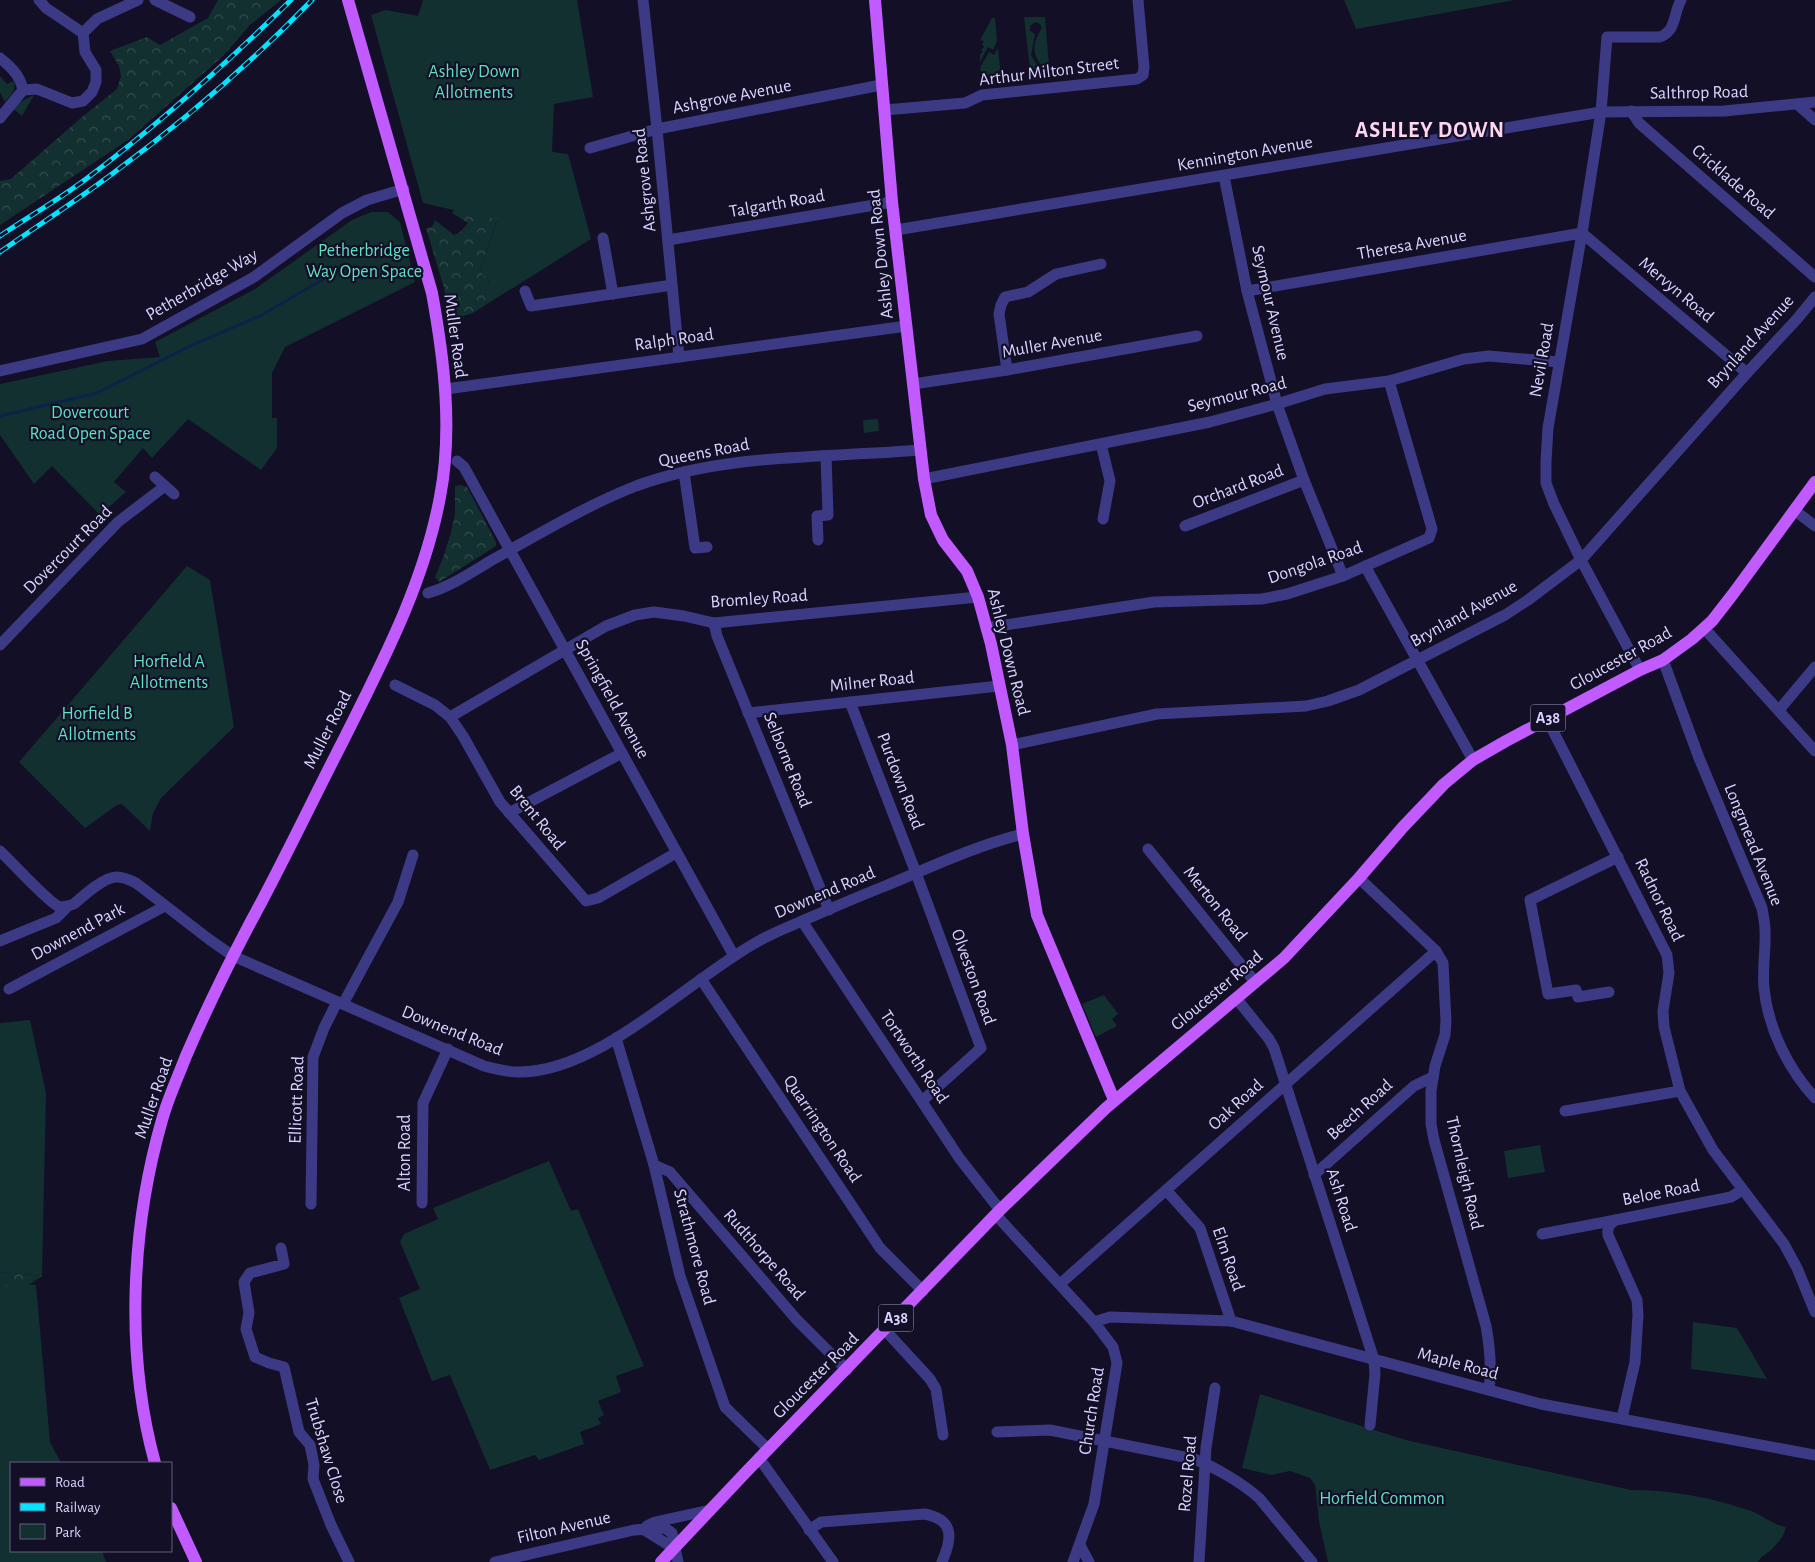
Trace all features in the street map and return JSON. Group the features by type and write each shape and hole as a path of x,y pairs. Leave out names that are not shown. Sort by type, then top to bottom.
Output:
{"main road":[{"name":"Muller Road","path":"155,1462 143,1412 136,1330 137,1257 149,1172 162,1118 197,1030 233,956 385,680 430,543 443,476 446,389 440,337 432,293 404,189 348,0"},
{"name":"Ashley Down Road","path":"875,0 892,202 920,450 931,515 943,540 967,572 978,597 1012,745 1023,834 1037,915 1114,1100"},
{"name":"Gloucester Road","path":"661,1562 998,1213 1114,1100 1284,958 1359,878 1425,802 1473,760 1640,670 1663,660 1704,628 1749,573 1815,482"},
{"path":"172,1510 196,1562"}],"street":[{"path":"23,90 37,90 72,103 83,101 92,92 96,82 96,70 85,52 83,34 46,8 39,0"},
{"path":"83,34 97,19 138,0"},
{"path":"155,0 190,17"},
{"name":"Ashgrove Road","path":"643,0 678,357"},
{"name":"Arthur Milton Street","path":"885,110 965,103 982,95 1137,79 1143,74 1144,67 1138,0"},
{"name":"Nevil Road","path":"1640,670 1581,560 1546,483 1548,428 1601,112 1608,37 1660,37 1665,35 1674,24 1681,0"},
{"path":"0,58 12,68 19,78 23,90"},
{"name":"Ashgrove Avenue","path":"590,148 657,129 881,85"},
{"path":"0,118 23,90"},
{"name":"Salthrop Road","path":"1601,112 1724,111 1815,102"},
{"path":"1798,105 1815,120"},
{"name":"Cricklade Road","path":"1631,111 1638,123 1815,277"},
{"name":"Kennington Avenue","path":"896,230 1601,112"},
{"name":"Seymour Avenue","path":"1224,176 1247,291 1277,404 1304,480 1342,576"},
{"name":"Petherbridge Way","path":"0,371 142,339 254,277 342,213 366,200 404,189"},
{"name":"Talgarth Road","path":"668,240 892,202"},
{"name":"Theresa Avenue","path":"1247,291 1582,233"},
{"name":"Mervyn Road","path":"1582,233 1747,373"},
{"path":"603,238 613,294"},
{"path":"1007,370 999,314 1001,304 1006,297 1028,292 1056,274 1100,264"},
{"path":"526,291 531,306 672,285"},
{"name":"Brynland Avenue","path":"1012,745 1157,714 1306,706 1328,701 1359,690 1505,615 1581,560 1797,319 1815,296"},
{"name":"Ralph Road","path":"446,389 907,326"},
{"name":"Muller Avenue","path":"913,384 1007,370 1197,336"},
{"name":"Seymour Road","path":"924,479 1210,422 1325,389 1389,381 1464,359 1489,356 1559,362"},
{"name":"Dongola Road","path":"986,628 1154,602 1262,599 1287,594 1342,576 1429,538 1432,529 1389,381"},
{"path":"1101,444 1110,482 1103,519"},
{"name":"Queens Road","path":"428,593 454,582 583,510 637,486 684,472 747,461 920,450"},
{"path":"818,540 817,516 828,515 826,456"},
{"name":"Springfield Avenue","path":"457,461 464,467 734,956"},
{"path":"684,472 695,548 707,547"},
{"path":"155,477 174,494"},
{"name":"Orchard Road","path":"1185,526 1304,480"},
{"name":"Dovercourt Road","path":"0,645 118,522 165,486"},
{"path":"1794,510 1815,526"},
{"path":"1365,566 1473,760"},
{"name":"Bromley Road","path":"450,717 606,626 635,615 654,612 714,623 978,597"},
{"name":"Selborne Road","path":"714,623 717,636 828,910"},
{"path":"1704,628 1815,751"},
{"name":"Longmead Avenue","path":"1663,660 1699,758 1762,908 1765,929 1764,989 1768,1011 1779,1042 1797,1074 1815,1098"},
{"path":"1779,710 1815,667"},
{"name":"Brent Road","path":"385,680 435,705 450,717 463,736 488,784 509,813 587,902 598,898 676,853"},
{"name":"Milner Road","path":"748,713 999,686"},
{"name":"Purdown Road","path":"850,702 916,873"},
{"name":"Radnor Road","path":"1547,719 1667,955 1669,973 1663,1011 1664,1027 1680,1091 1713,1150 1784,1244 1797,1268 1815,1312"},
{"path":"509,813 622,753"},
{"name":"Downend Road","path":"68,906 106,880 115,876 124,878 136,883 233,956 484,1066 502,1071 534,1071 560,1065 594,1051 757,942 968,850 1023,834"},
{"name":"Merton Road","path":"1148,849 1255,982"},
{"path":"0,851 55,904 68,906"},
{"name":"Ellicott Road","path":"311,1204 313,1057 324,1028 398,902 413,855"},
{"path":"1609,992 1578,997 1576,990 1548,994 1530,900 1618,857"},
{"name":"Olveston Road","path":"916,873 980,1048 922,1101"},
{"name":"Thornleigh Road","path":"1359,878 1436,951 1443,963 1445,1035 1433,1077 1431,1124 1486,1326 1490,1353 1490,1390"},
{"path":"0,941 56,918 68,906"},
{"name":"Downend Park","path":"8,989 165,906"},
{"name":"Tortworth Road","path":"802,922 998,1213"},
{"name":"Oak Road","path":"1060,1284 1436,951"},
{"name":"Quarrington Road","path":"701,979 880,1248 923,1291"},
{"name":"Ash Road","path":"1236,998 1274,1048 1374,1360 1375,1374 1370,1425"},
{"name":"Strathmore Road","path":"616,1038 654,1165 680,1276 725,1407 764,1454 809,1530 832,1562"},
{"name":"Alton Road","path":"422,1203 423,1103 448,1049"},
{"name":"Beech Road","path":"1314,1175 1414,1086 1433,1077"},
{"path":"1565,1111 1680,1091"},
{"name":"Rudthorpe Road","path":"654,1165 670,1172 797,1320 847,1370"},
{"name":"Elm Road","path":"1166,1190 1200,1228 1231,1321"},
{"name":"Beloe Road","path":"1622,1418 1635,1362 1638,1315 1637,1300 1608,1235 1607,1229 1610,1223 1616,1220 1731,1197 1742,1190"},
{"name":"Church Road","path":"998,1213 1094,1322 1113,1347 1118,1363 1094,1504 1073,1562"},
{"path":"1542,1234 1616,1220"},
{"name":"Trubshaw Close","path":"281,1248 284,1264 250,1273 244,1282 249,1313 246,1329 255,1357 268,1364 284,1367 299,1432 310,1445 314,1465 313,1479 331,1525 349,1562"},
{"name":"Maple Road","path":"1094,1322 1110,1317 1231,1321 1541,1404 1815,1455"},
{"path":"885,1330 930,1379 936,1389 943,1434"},
{"name":"Rozel Road","path":"1199,1562 1205,1463 1215,1388"},
{"path":"997,1432 1050,1430 1194,1459 1205,1463 1259,1498 1312,1562"},
{"name":"Filton Avenue","path":"495,1562 710,1510"},
{"path":"809,1530 821,1522 925,1514 934,1516 941,1520 950,1535 950,1545 942,1562"},
{"path":"641,1528 675,1549 678,1562"},
{"path":"1080,1545 1089,1562"}],"green space":[{"path":"218,0 281,0 250,25 224,55 128,140 0,225 0,181 11,179 117,89 121,76 119,66 110,51 147,37 160,45 208,18"},
{"name":"Ashley Down Allotments","path":"423,0 577,0 593,97 554,104 552,152 568,154 591,239 487,304 485,295 489,281 480,271 497,220 423,203 371,15 386,10 418,16"},
{"path":"1344,0 1515,0 1356,29"},
{"path":"1024,17 1045,17 1050,78 1032,80","holes":["1035,22 1040,24 1042,28 1036,40 1034,50 1035,55 1045,70 1042,77 1038,77 1034,73 1037,65 1031,55 1035,34 1030,31 1030,26"]},
{"path":"992,18 995,18 997,41 993,50 988,47 980,62 984,41 980,40"},
{"path":"998,48 1001,78 999,83 984,84 980,68 989,52 994,55"},
{"path":"0,76 7,84 14,81 15,84 15,88 5,102 0,92"},
{"path":"34,95 22,116 13,109 22,101"},
{"path":"454,210 497,219 480,271 489,281 485,295 487,304 473,313 451,320 444,288 426,228 432,227 435,220 454,235 460,232 468,223 452,213"},
{"name":"Dovercourt Road Open Space","path":"371,212 388,212 400,222 415,282 285,347 272,373 272,418 277,418 277,448 261,470 188,419 152,458 143,448 114,482 126,492 100,515 52,466 34,484 0,435 0,384 108,361 160,357 155,342 255,289 352,220"},
{"path":"878,419 879,431 864,433 863,420"},
{"path":"455,486 467,487 496,542 496,546 439,582 435,577 444,555 455,514"},
{"path":"187,566 210,580 234,727 161,798 153,813 150,831 122,804 117,805 85,828 19,762"},
{"path":"1104,995 1118,1014 1112,1019 1117,1026 1096,1037 1082,1004"},
{"path":"30,1020 46,1093 42,1276 0,1272 0,1023"},
{"path":"1540,1145 1545,1172 1508,1178 1504,1151"},
{"path":"549,1161 571,1211 578,1209 644,1366 616,1376 621,1392 598,1401 604,1415 598,1418 601,1424 580,1432 584,1444 539,1460 535,1455 490,1470 450,1375 432,1381 399,1298 420,1289 400,1242 404,1234 438,1219 433,1208"},
{"path":"0,1272 42,1276 24,1288 0,1285"},
{"path":"0,1281 36,1285 50,1442 60,1462 10,1462 10,1552 102,1552 106,1562 0,1562"},
{"path":"1693,1322 1737,1328 1767,1379 1691,1369"},
{"name":"Horfield Common","path":"1260,1394 1406,1440 1631,1490 1661,1491 1705,1498 1734,1505 1786,1527 1778,1543 1758,1562 1328,1562 1319,1521 1315,1485 1310,1478 1290,1471 1271,1475 1242,1468"}],"waterway":[{"path":"0,416 97,393 190,346 262,315 344,267 362,279"}],"railway":[{"path":"0,236 75,187 140,137 217,70 291,0"},
{"path":"0,252 98,184 165,134 241,69 312,0"}],"district":[{"name":"ASHLEY DOWN","path":"1430,130"}],"park label":[{"name":"Petherbridge Way Open Space","path":"364,261"},
{"name":"Horfield A Allotments","path":"169,672"},
{"name":"Horfield B Allotments","path":"97,724"}]}
